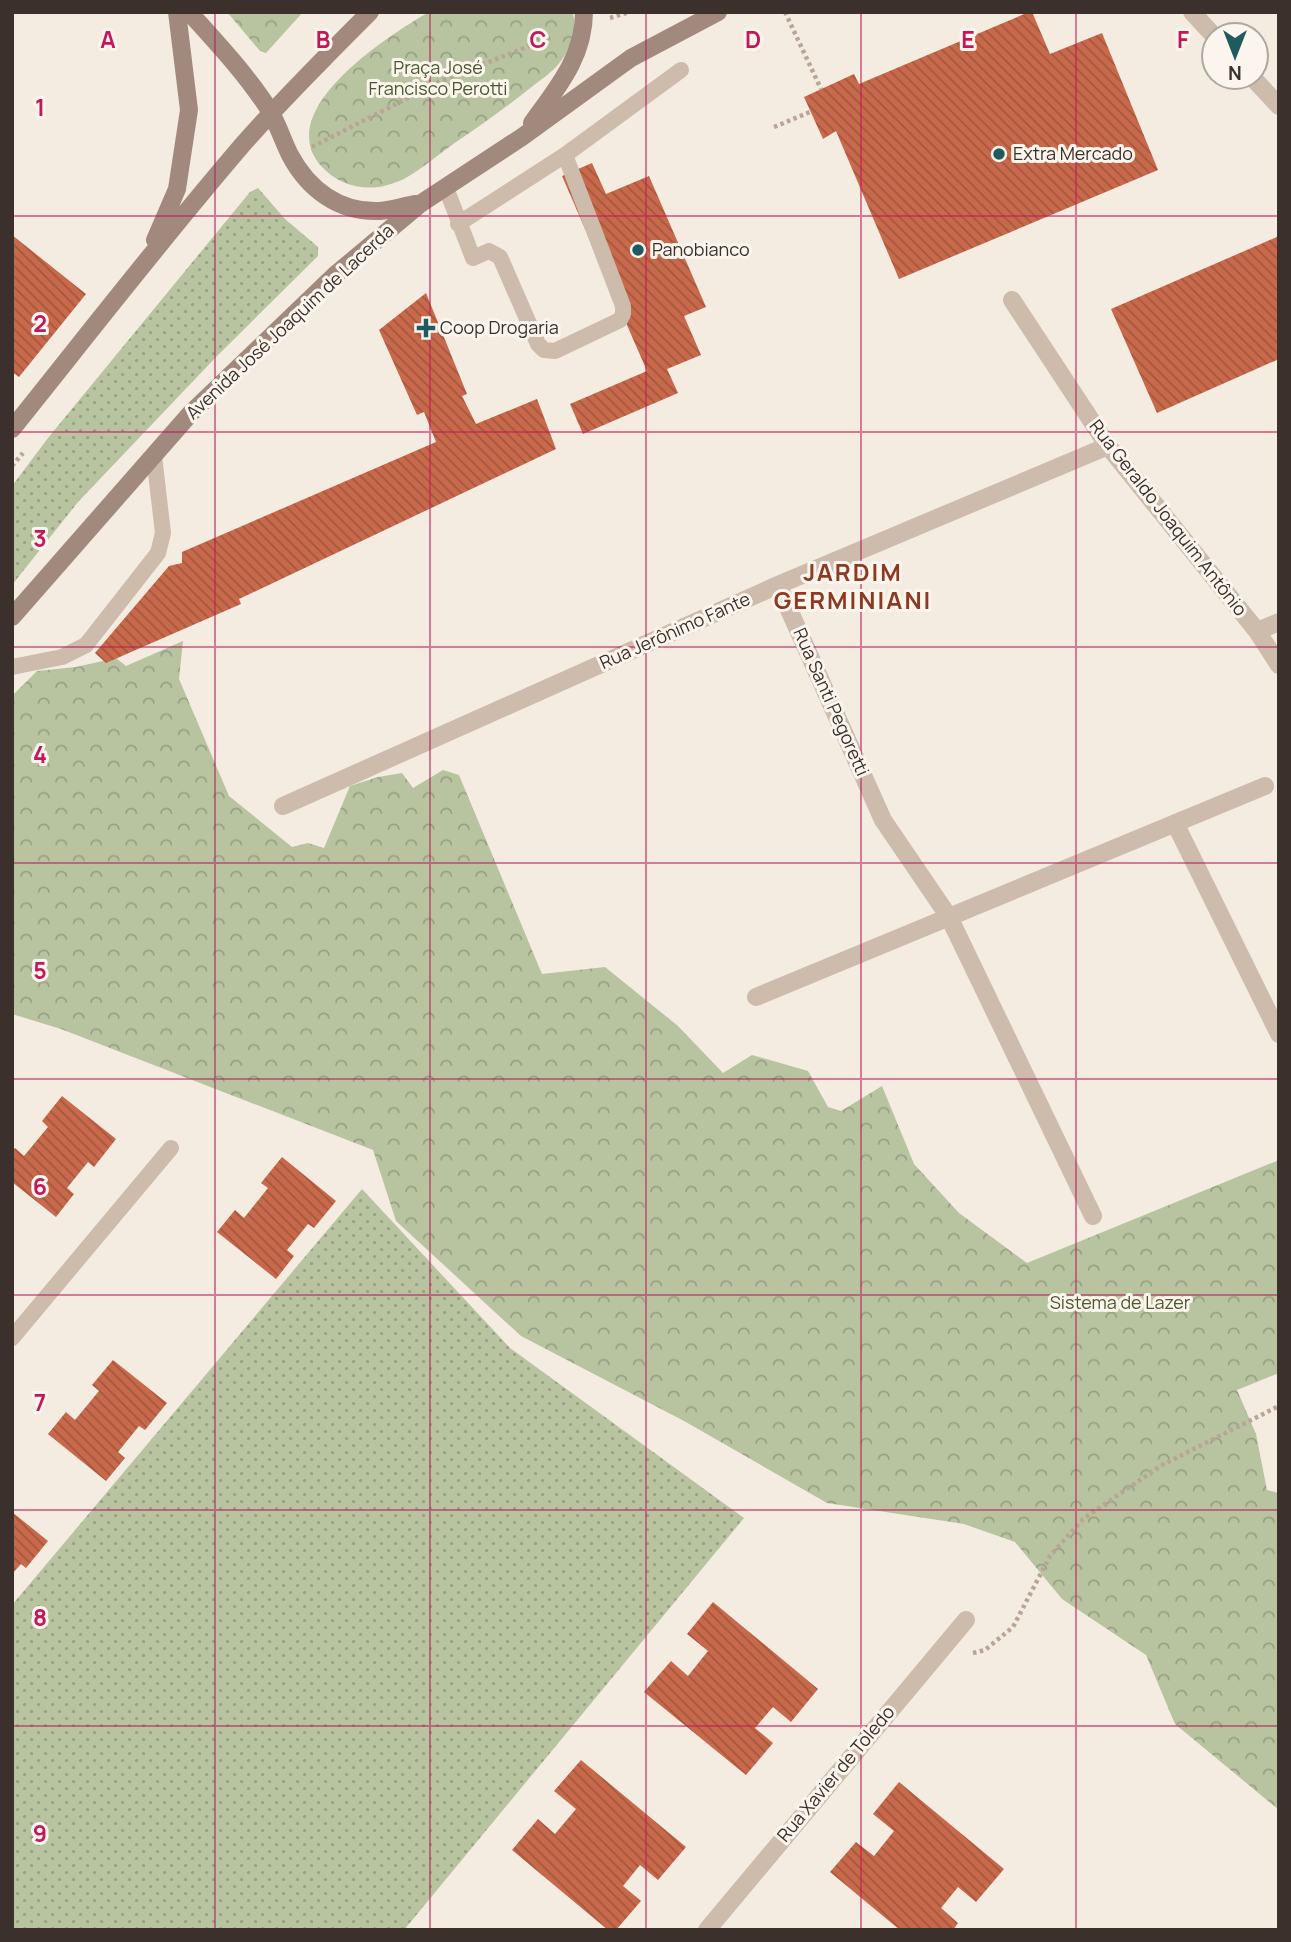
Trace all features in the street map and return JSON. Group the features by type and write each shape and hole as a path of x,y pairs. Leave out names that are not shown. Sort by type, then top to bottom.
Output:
{"main road":[{"path":"147,259 177,189 189,110 177,12"},
{"path":"189,12 236,64 271,114 290,155 319,193 357,210 380,211 420,204"},
{"path":"12,429 147,259 271,114 370,12"},
{"path":"522,137 573,64 581,41 584,12"},
{"name":"Avenida José Joaquim de Lacerda","path":"12,617 190,414 335,275 420,204 522,137 631,58 718,12"}],"street":[{"path":"1265,91 1279,106"},
{"name":"Rua Geraldo Joaquim Antônio","path":"1012,300 1108,446 1258,631 1279,665"},
{"name":"Rua Jerônimo Fante","path":"283,806 778,585 1108,446"},
{"name":"Rua Santi Pegoretti","path":"778,585 883,820 949,917 1093,1216"},
{"path":"1258,631 1279,622"},
{"path":"756,997 1265,786"},
{"path":"1175,823 1279,1034"},
{"name":"Rua Xavier de Toledo","path":"707,1930 966,1620"}],"lane":[{"path":"458,224 565,155 681,70"},
{"path":"446,188 473,258 489,251 500,257 538,344 544,349 555,351 620,320 623,314 623,306 565,155"},
{"path":"12,667 62,657 86,645 158,553 163,533 154,456"},
{"path":"12,1338 171,1148"}],"path":[{"path":"785,12 821,89"},
{"path":"774,127 810,112"},
{"path":"927,1665 985,1650 1013,1627 1050,1556 1083,1519 1162,1465 1279,1406"}],"green space":[{"path":"227,12 303,12 266,53 260,51"},
{"name":"Praça José Francisco Perotti","path":"429,12 572,12 575,25 565,56 550,73 411,175 379,187 355,186 340,181 322,167 310,145 311,122 322,99 364,56"},
{"path":"258,188 285,219 318,247 318,256 218,355 78,502 12,585 12,486 48,438 250,192"},
{"name":"Sistema de Lazer","path":"183,641 179,679 229,796 292,847 308,843 324,848 350,786 402,773 413,788 443,770 459,775 542,974 605,967 678,1026 723,1073 752,1055 808,1071 828,1107 841,1111 882,1086 914,1164 959,1213 1027,1263 1279,1160 1279,1373 1237,1390 1256,1434 1267,1490 1279,1493 1279,1810 1175,1724 1146,1655 1062,1599 1015,1542 964,1524 827,1503 684,1421 521,1336 396,1221 373,1150 61,1029 12,1014 12,696 37,671 76,667 116,658 126,666"},
{"path":"362,1189 510,1348 744,1518 404,1930 12,1930 12,1605"}],"building":[{"name":"Extra Mercado","path":"1032,12 1050,54 1102,33 1158,170 899,279 836,131 823,139 804,97 854,74 859,84"},
{"name":"Panobianco","path":"592,163 606,194 649,176 706,307 684,316 701,355 667,369 678,393 583,434 570,404 647,371 562,176"},
{"path":"12,235 86,294 19,377 12,372"},
{"path":"1279,236 1279,359 1157,413 1111,309"},
{"path":"426,293 467,394 462,396 476,424 537,399 556,449 239,599 241,604 106,663 95,653 169,566 182,563 182,552 436,442 424,412 417,415 379,330"},
{"path":"62,1096 116,1139 94,1167 88,1162 67,1188 74,1194 56,1217 12,1182 12,1152 15,1148 24,1156 48,1127 42,1121"},
{"path":"282,1157 336,1201 314,1228 308,1224 287,1250 294,1256 276,1279 217,1232 235,1210 244,1218 268,1188 261,1183"},
{"path":"113,1360 167,1403 145,1430 139,1426 118,1452 125,1458 106,1481 48,1434 66,1412 75,1420 99,1391 92,1385"},
{"path":"12,1512 48,1541 26,1568 21,1564 12,1574"},
{"path":"713,1602 818,1689 791,1722 773,1707 755,1728 773,1743 746,1775 644,1692 671,1661 688,1676 708,1651 687,1634"},
{"path":"581,1760 686,1847 658,1880 640,1865 623,1886 641,1901 616,1930 608,1930 512,1850 538,1819 555,1834 576,1809 554,1791"},
{"path":"899,1782 1004,1869 976,1902 958,1887 941,1908 958,1923 953,1930 900,1930 830,1872 856,1842 874,1856 894,1831 873,1814"}],"place":[{"name":"Extra Mercado","path":"999,154"},
{"name":"Panobianco","path":"638,250"},
{"name":"Coop Drogaria","path":"426,328"}],"district":[{"name":"JARDIM GERMINIANI","path":"853,587"}]}
